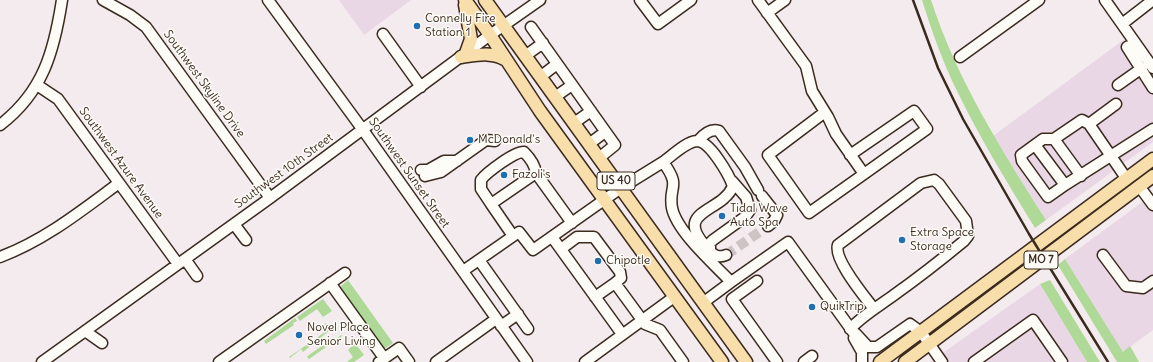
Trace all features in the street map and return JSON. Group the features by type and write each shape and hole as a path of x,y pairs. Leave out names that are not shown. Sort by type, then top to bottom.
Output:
{"main road":[{"name":"US 40","path":"464,0 490,35 540,111 674,297 717,360"},
{"path":"464,0 471,39 463,55 497,55 506,60"},
{"name":"US 40","path":"485,0 746,362"},
{"name":"MO 7","path":"880,362 1153,159"},
{"name":"MO 7","path":"905,362 1153,176"}],"street":[{"path":"0,125 23,104 37,85 49,61 62,0"},
{"name":"Southwest Skyline Drive","path":"103,0 130,15 146,27 270,198"},
{"name":"Southwest Sunset Street","path":"268,0 363,130 527,362"},
{"name":"Southwest 10th Street","path":"42,362 270,198 490,35 540,0"},
{"path":"640,0 658,24 692,0"},
{"path":"758,0 806,66 812,91 836,134 864,174"},
{"path":"767,14 785,0"},
{"path":"960,57 1039,0"},
{"path":"1105,0 1153,68"},
{"path":"1122,24 1153,0"},
{"path":"531,27 615,145 599,158"},
{"path":"384,34 421,87"},
{"path":"526,56 542,43"},
{"path":"1135,43 1127,47 1151,82"},
{"path":"540,77 557,64"},
{"path":"1118,85 1142,68"},
{"path":"555,97 572,84"},
{"name":"Southwest Azure Avenue","path":"37,85 58,99 119,183 181,261 197,276"},
{"path":"1089,124 1116,104"},
{"path":"574,123 591,111"},
{"path":"825,112 768,155 809,213 926,129 914,111 850,154"},
{"path":"1126,178 1111,156 1089,124 1082,120 1054,139 1043,139 1021,155 1022,161 1048,197 1065,185 1111,156 1153,129"},
{"path":"462,271 519,232 532,250 621,188 690,143 698,141 710,131 714,130 719,131 774,210 777,217 768,226"},
{"path":"589,144 605,132"},
{"path":"1054,139 1078,177"},
{"path":"423,173 444,161 457,161 486,140 495,141"},
{"path":"698,141 704,143 713,153 732,181 746,197 750,210 745,217 713,240 710,251"},
{"path":"1035,145 1065,185"},
{"path":"513,236 481,189 481,180 486,174 516,153 520,152 527,155 535,166 536,173 572,223"},
{"path":"663,162 674,181 672,208 676,218 697,248 731,282"},
{"path":"491,204 536,173"},
{"path":"1047,204 1074,185 1078,177"},
{"path":"851,330 874,309 934,266 968,236 966,221 940,184 934,180 921,183 838,245 838,254 842,263 874,309"},
{"path":"726,255 718,256 710,251 695,230 696,219 731,192 733,186 732,181"},
{"path":"0,257 34,243 55,230 119,183"},
{"path":"1139,186 1153,205"},
{"path":"234,224 246,240"},
{"path":"552,237 622,334"},
{"path":"561,249 577,237 594,237 620,272 621,278 595,297"},
{"path":"704,302 788,242 851,330 868,347 877,347 910,324 921,332 942,362"},
{"path":"1103,255 1126,286 1143,288 1153,281"},
{"path":"479,260 528,329"},
{"path":"219,362 344,273"},
{"path":"757,281 732,299 778,362"},
{"path":"330,283 382,360 403,345 409,362"},
{"path":"616,283 647,325 660,330 683,362"},
{"path":"585,362 674,297"},
{"path":"436,362 499,322 518,314"},
{"path":"974,362 1033,320 1062,362"},
{"path":"851,330 854,340 862,352 862,362"},
{"path":"85,331 102,343"}],"shaded area":[{"path":"339,0 411,0 364,35"},
{"path":"1126,38 1153,76 1153,142 1046,220 993,136"},
{"path":"1153,194 1153,330 1123,352 1065,259"},
{"path":"1040,284 1087,362 930,362"}],"green space":[{"path":"922,0 931,0 954,58 981,113 1046,220 1035,228 985,145 958,93 938,47"},
{"path":"1065,259 1123,352 1130,346 1139,362 1117,362 1058,265"},
{"path":"348,280 393,343 384,349 360,315 361,314 340,287"},
{"path":"1050,280 1100,362 1087,362 1040,284"},
{"path":"323,299 332,311 323,317 317,309 300,321 297,317"},
{"path":"295,318 297,321 293,323 294,325 266,344 264,341"},
{"path":"326,323 329,328 335,326 303,352 301,349 290,358 289,357 328,330 324,324"},
{"path":"341,335 342,336 339,339 341,345 338,340 336,340 305,362 309,359 307,357 309,355 323,345 325,347"},
{"path":"355,343 364,355 354,362 347,362 353,357 348,350"}],"tunnel":[{"path":"726,255 768,226"}],"railway":[{"path":"913,0 938,68 963,119 1029,234 1108,362"}],"place":[{"name":"Connelly Fire Station 1","path":"417,26"},
{"name":"McDonald's","path":"470,140"},
{"name":"Fazoli's","path":"504,175"},
{"name":"Tidal Wave Auto Spa","path":"722,216"},
{"name":"Extra Space Storage","path":"902,240"},
{"name":"Chipotle","path":"598,261"},
{"name":"QuikTrip","path":"812,307"},
{"name":"Novel Place Senior Living","path":"299,335"}]}
